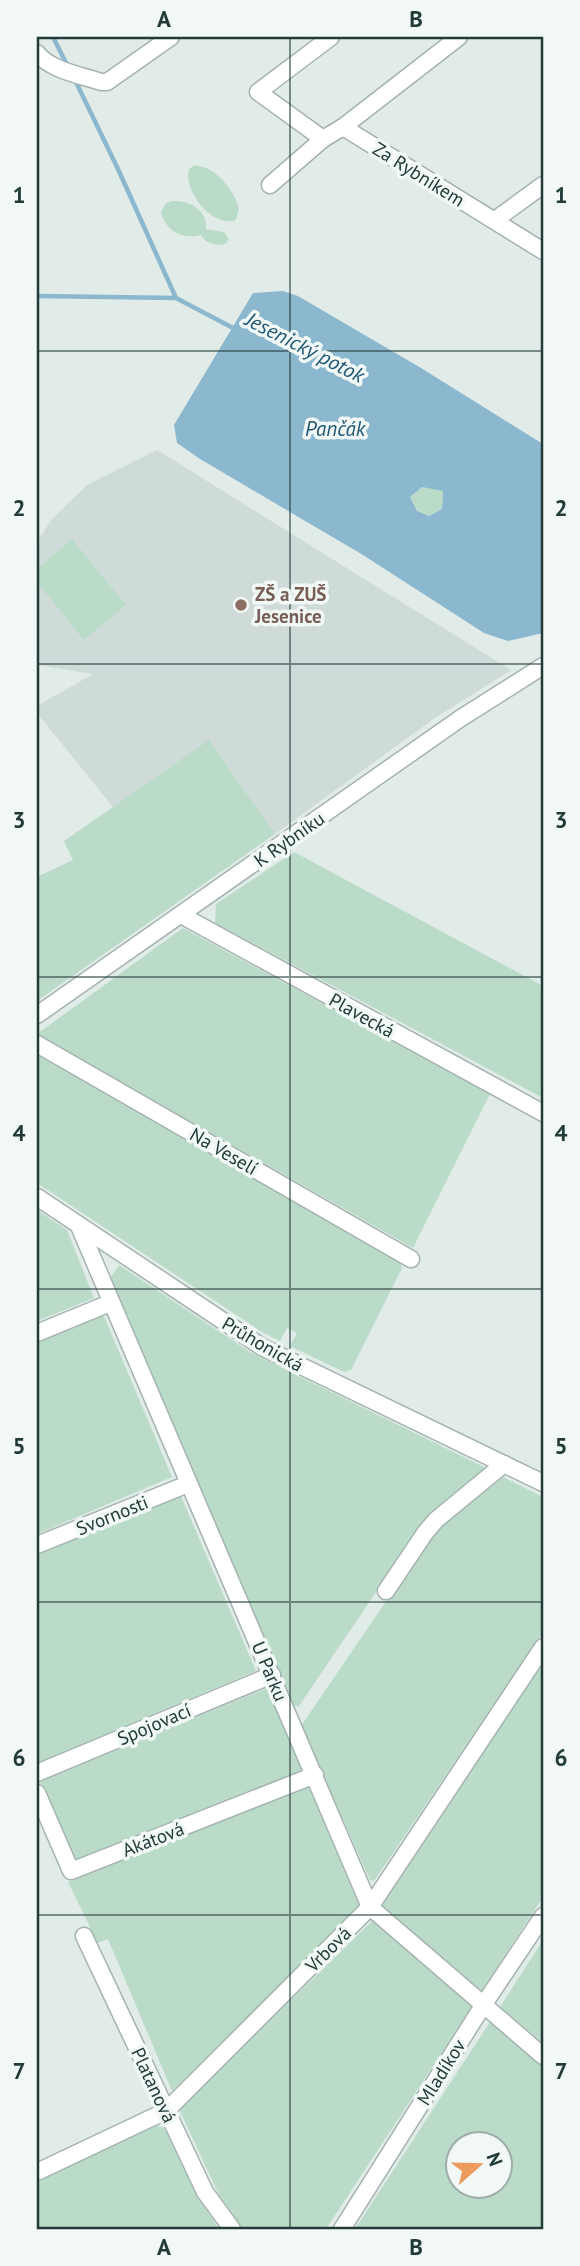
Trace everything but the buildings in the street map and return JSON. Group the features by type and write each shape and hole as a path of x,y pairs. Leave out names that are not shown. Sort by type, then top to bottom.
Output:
{"street":[{"path":"37,52 43,60 107,82 171,37"},
{"path":"323,139 258,92 331,37"},
{"path":"270,185 323,139 343,127 460,37"},
{"name":"Za Rybníkem","path":"343,127 543,251"},
{"path":"495,220 543,185"},
{"name":"K Rybníku","path":"37,1015 452,724 543,666"},
{"name":"Plavecká","path":"181,915 543,1113"},
{"name":"Na Veselí","path":"37,1044 411,1259"},
{"name":"Průhonická","path":"37,1197 262,1347 543,1483"},
{"name":"U Parku","path":"79,1226 370,1907 543,2056"},
{"path":"37,1333 110,1303"},
{"path":"386,1591 436,1520 504,1464"},
{"name":"Svornosti","path":"37,1545 188,1484"},
{"name":"Vrbová","path":"37,2172 166,2111 370,1907 543,1647"},
{"name":"Spojovací","path":"37,1773 272,1675"},
{"name":"Akátová","path":"37,1793 71,1871 315,1775"},
{"name":"Mladíkov","path":"342,2229 543,1916"},
{"name":"Platanová","path":"84,1936 205,2192 232,2229"}],"shaded area":[{"path":"157,450 511,670 435,718 275,834 209,741 113,807 37,713 37,706 93,674 37,665 37,542 52,519 87,485"}],"green space":[{"path":"195,165 210,170 228,186 239,208 236,220 218,219 201,206 188,178 189,169"},
{"path":"172,201 191,204 204,216 206,229 224,232 228,238 227,243 212,244 201,235 181,235 171,229 161,212 165,204"},
{"path":"422,487 443,490 442,509 429,516 417,511 410,497"},
{"path":"72,539 126,605 84,640 37,582 37,569"},
{"path":"209,740 275,834 37,1001 37,877 73,860 64,841"},
{"path":"294,852 543,986 543,1098 215,923 216,904"},
{"path":"183,928 490,1094 413,1248 37,1034"},
{"path":"37,1055 400,1262 402,1268 351,1370 344,1372 290,1346 297,1333 287,1328 280,1341 262,1332 37,1183"},
{"path":"37,1210 67,1230 94,1298 37,1321"},
{"path":"119,1265 250,1352 488,1469 424,1521 299,1706 292,1706 109,1280"},
{"path":"103,1314 172,1477 37,1534 37,1341"},
{"path":"501,1476 543,1497 543,1632 374,1881 370,1880 301,1726 434,1531"},
{"path":"180,1494 256,1671 37,1763 37,1554"},
{"path":"543,1663 543,1897 482,1991 380,1904"},
{"path":"267,1688 304,1774 74,1861 40,1782"},
{"path":"308,1785 360,1908 172,2091 108,1939 95,1944 68,1882"},
{"path":"372,1921 472,2007 326,2229 243,2229 218,2193 179,2109"},
{"path":"543,1940 543,2043 500,2007"},
{"path":"490,2022 543,2067 543,2229 355,2229"},
{"path":"151,2125 162,2127 166,2131 201,2202 219,2229 37,2229 37,2179"}],"water":[{"name":"Pančák","path":"283,291 298,296 543,444 543,633 508,641 484,633 363,555 177,443 174,425 253,293","holes":["422,487 443,491 442,509 429,516 417,511 410,497"]}],"waterway":[{"path":"53,37 68,67"},
{"path":"74,78 176,298"},
{"name":"Jesenický potok","path":"37,296 176,298 235,329"}],"place":[{"name":"ZŠ a ZUŠ Jesenice","path":"241,605"}]}
